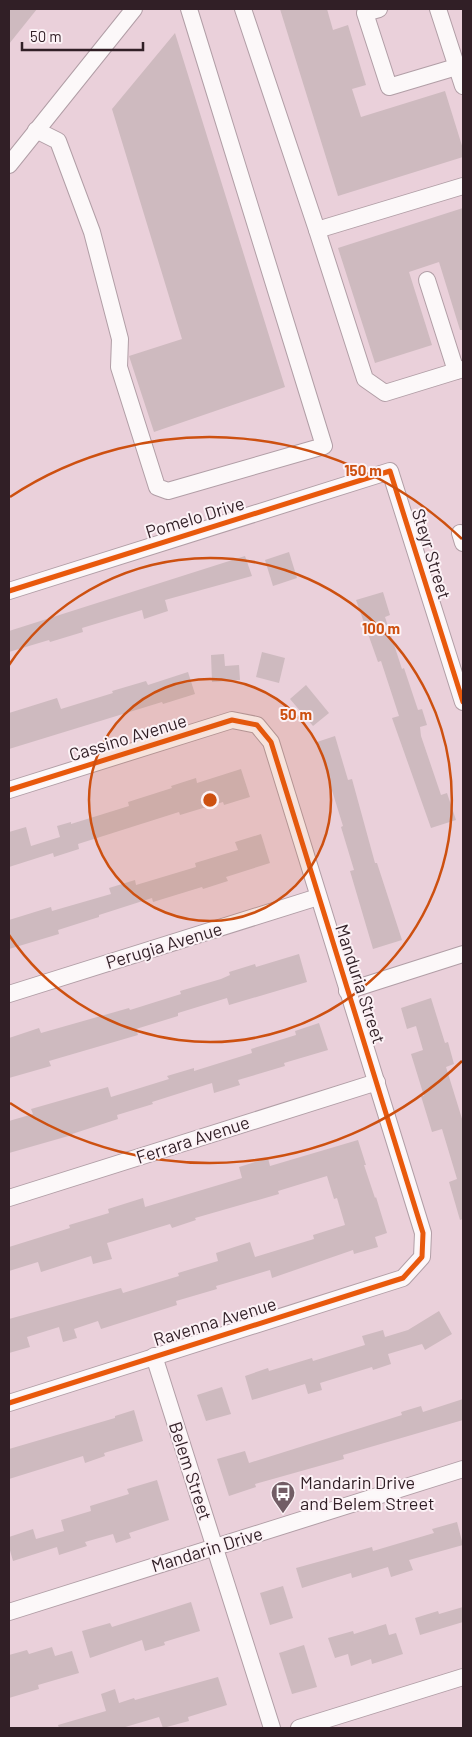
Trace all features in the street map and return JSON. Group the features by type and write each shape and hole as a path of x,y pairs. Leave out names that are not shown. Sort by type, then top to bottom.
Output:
{"street":[{"path":"9,165 134,9"},
{"path":"36,130 58,141 92,232 120,339 119,367 157,487 168,492 324,446 189,9"},
{"path":"244,9 365,380 384,393 460,370 427,280"},
{"path":"379,9 365,14 389,87 460,66"},
{"path":"438,9 460,66 463,86"},
{"path":"317,230 463,186"},
{"name":"Pomelo Drive","path":"9,591 390,471"},
{"name":"Steyr Street","path":"390,471 463,702"},
{"name":"Cassino Avenue","path":"9,790 232,720 257,725"},
{"name":"Manduria Street","path":"257,725 271,742 318,898 377,1082 423,1233 422,1257"},
{"name":"Perugia Avenue","path":"9,994 318,898"},
{"path":"347,991 463,954"},
{"name":"Ferrara Avenue","path":"9,1198 377,1082"},
{"name":"Ravenna Avenue","path":"9,1403 403,1278 422,1257"},
{"name":"Belem Street","path":"154,1356 272,1728"},
{"name":"Mandarin Drive","path":"9,1612 463,1469"},
{"path":"299,1728 463,1677"}],"building":[{"path":"9,9 37,9 9,44"},
{"path":"280,9 327,9 333,30 348,25 366,85 352,89 361,117 445,91 463,149 463,157 338,196"},
{"path":"175,33 285,387 154,432 129,356 182,339 112,109"},
{"path":"463,208 463,330 460,330 439,262 409,272 432,345 375,363 338,248"},
{"path":"289,552 297,578 273,586 265,560"},
{"path":"245,556 252,576 165,600 168,611 144,619 142,610 82,628 83,632 9,652 9,631"},
{"path":"383,592 390,615 385,617 402,669 404,668 418,710 422,709 427,725 420,727 421,736 441,795 447,793 456,820 431,828 392,718 399,716 381,661 378,662 356,600"},
{"path":"262,652 285,658 279,683 256,677"},
{"path":"224,654 225,666 239,665 240,680 212,682 211,655"},
{"path":"188,672 195,694 163,704 162,702 9,749 9,713 57,698 61,709 146,681 148,685"},
{"path":"306,685 329,713 313,726 290,699"},
{"path":"335,736 348,780 352,779 375,863 377,863 402,940 373,949 350,871 354,870 341,827 343,826 317,742"},
{"path":"241,769 250,797 224,805 223,802 180,815 179,812 78,844 79,849 54,857 53,853 9,867 9,832 26,827 31,846 60,837 57,826 71,822 71,824 129,806 128,802 196,778 197,783"},
{"path":"261,834 270,863 226,877 228,881 203,889 202,887 153,902 152,898 99,915 99,917 58,930 59,934 9,949 9,920 51,907 52,911 111,894 109,888 135,880 136,885 196,867 195,863 238,850 235,842"},
{"path":"299,954 307,982 229,1005 227,998 178,1013 178,1016 136,1029 138,1035 49,1061 51,1066 9,1078 9,1038 39,1028 41,1033 129,1008 130,1010 181,994 180,991 221,979 230,975 229,972 255,964 256,967"},
{"path":"431,998 445,1043 448,1042 454,1064 446,1067 463,1122 463,1219 460,1220 449,1182 457,1179 442,1129 432,1132 421,1096 424,1096 411,1054 423,1050 416,1026 407,1029 401,1008"},
{"path":"319,1023 328,1050 284,1063 285,1066 238,1080 240,1085 214,1093 212,1083 117,1115 118,1119 72,1135 9,1153 9,1121 33,1114 31,1109 108,1087 111,1097 169,1079 167,1076 194,1068 194,1071 252,1053 251,1049 296,1035 295,1031"},
{"path":"358,1140 366,1165 364,1165 387,1233 375,1237 378,1247 354,1254 353,1250 272,1278 270,1270 216,1286 217,1289 176,1301 177,1305 101,1329 98,1321 74,1329 77,1338 63,1342 59,1327 27,1337 30,1347 9,1353 9,1319 121,1288 123,1293 179,1276 178,1273 218,1261 216,1253 250,1242 255,1257 314,1239 313,1235 345,1225 337,1198 334,1199 327,1176 278,1191 279,1194 195,1218 196,1220 172,1228 170,1224 107,1243 112,1259 93,1264 91,1256 41,1272 38,1262 9,1271 9,1247 70,1228 69,1225 109,1213 108,1209 143,1198 145,1207 242,1178 239,1167 268,1158 270,1166"},
{"path":"439,1311 452,1334 425,1350 422,1344 388,1354 391,1364 373,1370 372,1367 320,1383 322,1390 308,1394 305,1384 252,1400 245,1376 268,1368 269,1371 312,1358 313,1361 365,1345 362,1336 383,1330 385,1337 408,1330"},
{"path":"222,1387 231,1414 206,1421 197,1395"},
{"path":"463,1399 463,1420 343,1455 344,1459 255,1484 256,1487 229,1496 217,1459 245,1451 249,1463 402,1415 401,1412 421,1406 423,1412"},
{"path":"134,1410 143,1441 104,1453 105,1456 85,1463 83,1456 9,1479 9,1449 115,1418 115,1416"},
{"path":"157,1480 169,1520 129,1533 131,1538 116,1543 113,1534 85,1542 87,1546 59,1555 57,1547 13,1561 9,1547 9,1537 33,1529 36,1539 64,1531 61,1520 91,1511 90,1506 129,1494 127,1489"},
{"path":"457,1522 463,1545 409,1560 413,1570 391,1577 388,1567 352,1578 351,1573 302,1588 296,1568 372,1547 373,1551 434,1533 432,1529"},
{"path":"283,1586 293,1618 270,1625 260,1593"},
{"path":"191,1602 200,1631 164,1642 165,1645 145,1651 142,1640 90,1658 82,1631 110,1623 112,1627"},
{"path":"463,1607 463,1622 420,1635 415,1618 438,1611 439,1614"},
{"path":"386,1624 389,1635 396,1633 403,1654 372,1664 371,1659 351,1666 348,1654 335,1658 328,1638 353,1631 354,1634"},
{"path":"304,1645 317,1687 292,1694 279,1653"},
{"path":"52,1647 55,1656 72,1651 79,1673 38,1685 39,1689 9,1698 9,1655 27,1650 29,1654"},
{"path":"218,1677 227,1705 188,1717 189,1721 163,1728 159,1717 122,1728 59,1728 58,1725 106,1711 101,1694 115,1689 119,1703"}],"cycle path":[{"path":"9,591 390,471 463,702"},
{"path":"9,790 232,720 257,725 271,742 423,1233 422,1257 403,1278 9,1403"}],"place":[{"name":"Mandarin Drive and Belem Street","path":"283,1514"}]}
